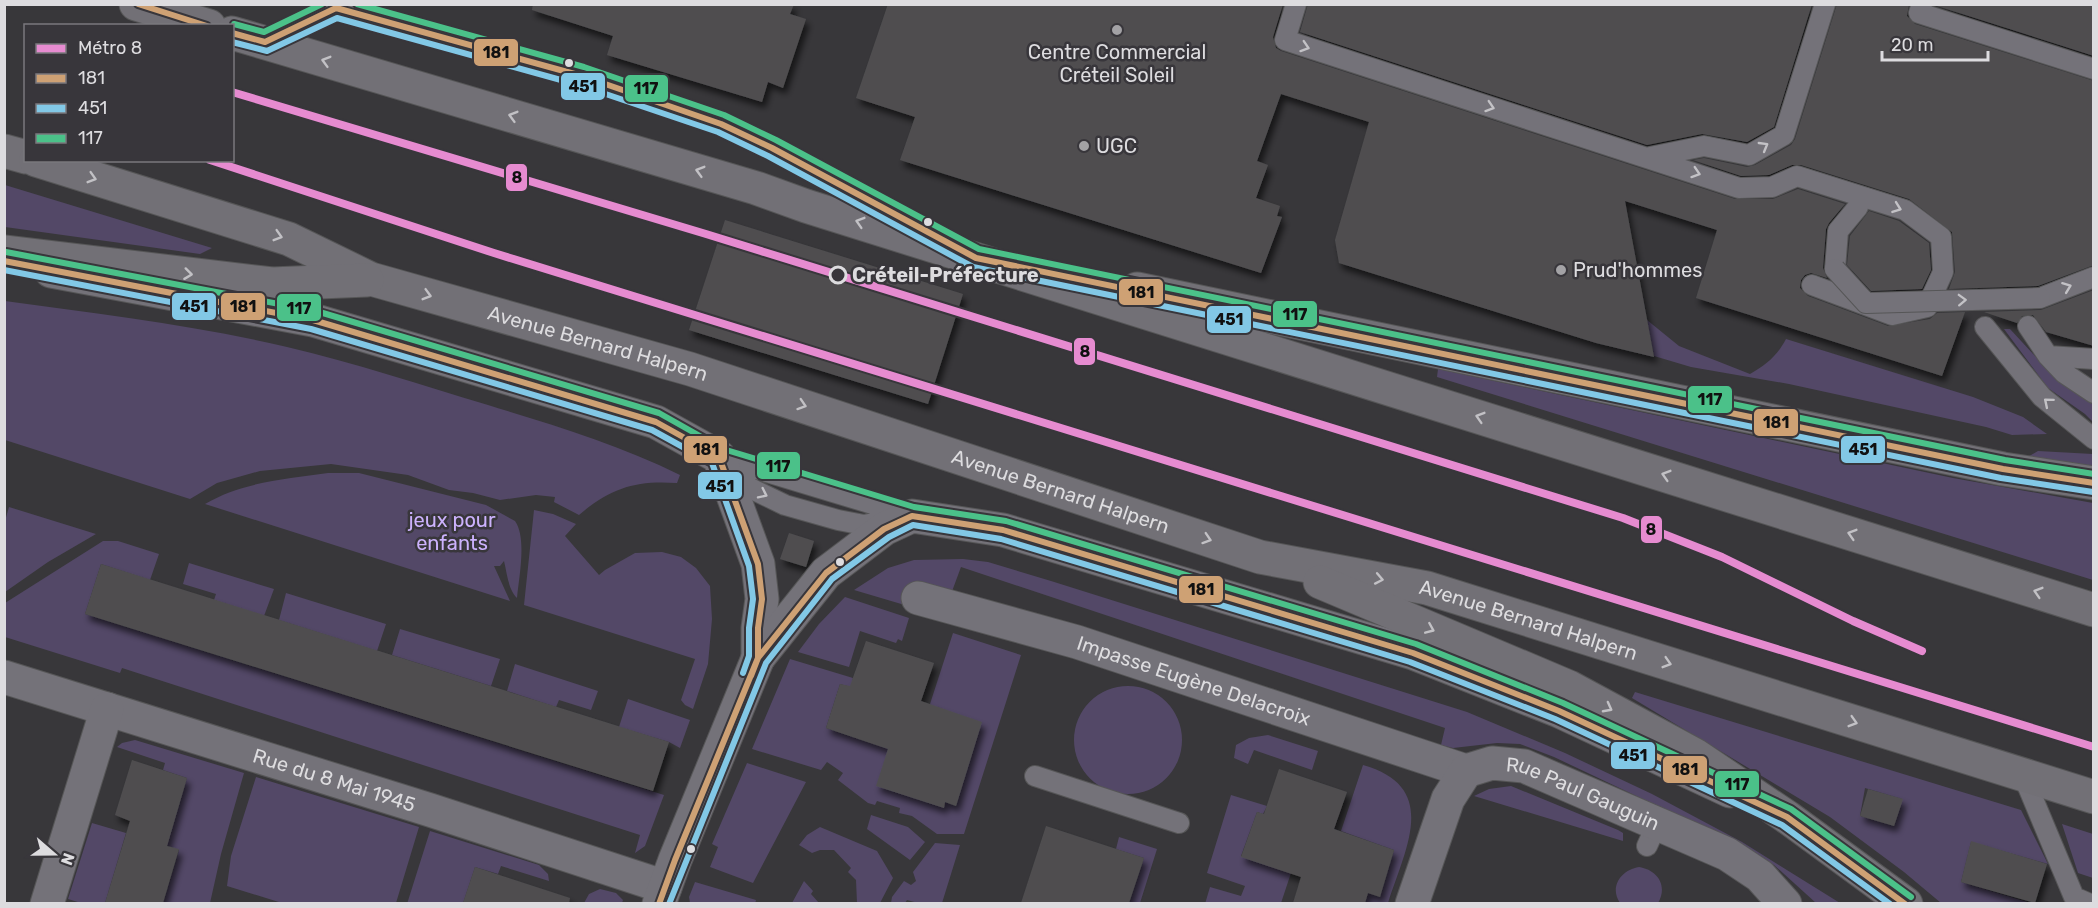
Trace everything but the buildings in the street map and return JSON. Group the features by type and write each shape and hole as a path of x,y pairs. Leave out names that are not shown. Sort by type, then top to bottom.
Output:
{"highway":[{"path":"136,4 202,24"},
{"path":"234,34 756,188 806,206 2094,610"},
{"path":"4,151 24,156"},
{"name":"Avenue Bernard Halpern","path":"42,162 289,239 371,279 690,369 1260,557 1427,588 2094,796"},
{"path":"4,252 272,284 371,279"},
{"path":"976,258 2003,469 2094,483"},
{"path":"1260,557 1569,687 1695,755 1787,817 1906,903"}],"street":[{"path":"4,261 313,320 656,422 719,457 758,564 762,599 758,628 758,657"},
{"path":"662,895 758,657 826,573 884,529 912,516 1003,530 1413,653 1559,711 1787,817"},
{"name":"Impasse Eugène Delacroix","path":"918,598 1077,642 1466,771"},
{"name":"Rue du 8 Mai 1945","path":"4,677 430,810 662,895"},
{"path":"47,903 107,709"},
{"name":"Rue Paul Gauguin","path":"1466,771 1492,763 1524,766 1652,835 1726,854 1760,876 1785,903"},
{"path":"1412,903 1448,799 1466,771"}],"lane":[{"path":"1296,4 1285,40 1739,188 1772,187 1797,176 1821,183 1905,210 1941,237 1943,272 1927,307 1892,315 1812,285"},
{"path":"1647,158 1704,146 1749,155 1784,135 1825,4"},
{"path":"1922,4 1919,13 2094,69"},
{"path":"265,42 336,8 582,76 721,124 772,148 976,258"},
{"path":"1858,207 1839,231 1835,269 1866,303 2040,297 2094,277"},
{"path":"2028,326 2048,356 2064,373 2094,393"},
{"path":"1985,327 2042,398 2094,439"},
{"path":"2048,356 2094,359"},
{"path":"719,457 912,516"},
{"path":"2023,775 2074,897 2090,903"},
{"path":"1035,776 1179,823"}],"green space":[{"path":"5,185 212,248 200,254 5,227"},
{"path":"5,301 182,326 312,353 388,374 561,428 633,454 680,475 677,483 649,483 613,492 579,515 554,502 555,497 536,495 500,500 449,490 408,475 331,464 260,471 217,483 190,499 5,440"},
{"path":"1647,320 1679,346 1750,374 1771,360 1786,339 1973,397 2023,417 2047,434 2012,435 1986,427 1789,384 1691,367 1654,356"},
{"path":"2004,329 2010,329 2058,381 2093,401 2093,422 2048,388"},
{"path":"1438,369 1953,478 2093,503 2093,580 1437,377"},
{"path":"2038,451 2093,454 2093,469 2026,458"},
{"name":"jeux pour enfants","path":"328,473 359,473 486,505 515,521 521,537 517,598 510,586 504,561 500,566 494,566 510,601 205,504 249,486"},
{"path":"9,507 96,534 48,562 5,592 5,521"},
{"path":"534,510 553,514 576,524 565,536 599,575 635,553 662,552 681,557 696,568 710,586 712,619 708,664 693,709 681,700 695,659 524,605"},
{"path":"103,541 118,541 159,554 150,580 101,564 85,614 664,795 645,846 635,853 640,835 122,668 120,673 5,637 5,603"},
{"path":"963,559 988,562 1051,581 1467,712 1565,753 1652,794 1742,842 1840,903 1816,903 1774,865 1723,837 1554,757 1520,744 1497,743 1453,748 1441,745 1445,728 961,567 951,594 914,582 908,606 854,590 888,568 914,560"},
{"path":"189,563 274,589 264,616 214,600 216,594 183,584"},
{"path":"286,593 386,624 377,651 279,620"},
{"path":"845,597 909,618 902,641 898,639 896,643 860,631 849,667 798,652 819,624"},
{"path":"400,629 500,659 491,686 392,655"},
{"path":"953,633 1021,655 964,834 937,834 912,816 899,813 900,808 877,801 875,805 868,803 838,780 843,773 827,762 821,770 752,749 790,659 853,678 851,687 840,684 826,728 880,746 882,742 944,807 945,802 956,806 930,704"},
{"path":"515,664 598,691 591,710 559,700 556,707 507,691"},
{"path":"1128,686 1149,690 1166,702 1178,719 1182,740 1178,761 1166,778 1149,790 1128,794 1107,790 1090,778 1078,761 1074,740 1078,719 1090,702 1107,690"},
{"path":"1635,692 2021,810 2048,864 1971,842 1961,882 2031,903 1941,903 1904,872 1830,817 1632,698","holes":["1865,788 1902,799 1894,826 1860,816"]},
{"path":"628,699 690,720 680,748 669,742 619,727"},
{"path":"1268,735 1318,751 1312,770 1254,750 1248,764 1234,758 1236,745 1249,738"},
{"path":"135,740 244,773 210,903 163,903 179,850 163,844 171,831 187,778 163,770 165,763 117,747 122,743"},
{"path":"747,763 806,782 753,883 710,867 718,847 712,844"},
{"path":"1363,765 1387,775 1402,788 1410,804 1411,822 1408,841 1388,903 1365,903 1368,893 1380,897 1394,850 1341,831"},
{"path":"256,777 419,827 396,903 282,903 227,886 231,856"},
{"path":"1511,786 1618,830 1623,833 1623,841 1474,796 1489,789"},
{"path":"1231,795 1267,806 1263,814 1257,812 1241,856 1291,873 1281,903 1205,904 1210,887 1241,896 1245,886 1207,873"},
{"path":"871,815 908,827 925,842 910,860 867,829"},
{"path":"92,823 126,833 105,903 81,903 68,899"},
{"path":"2062,824 2093,834 2093,878 2078,873"},
{"path":"820,827 877,851 893,878 880,903 857,903 856,880 848,872 851,868 834,850 820,850 812,853 799,845 807,835"},
{"path":"430,831 539,865 548,874 549,881 501,866 498,874 475,867 463,903 407,904"},
{"path":"1119,837 1157,849 1140,903 1129,903 1144,858 1116,849"},
{"path":"935,843 960,845 942,903 918,903 907,900 905,903 891,903 892,897 904,881 911,885 916,881 913,872"},
{"path":"1639,867 1656,875 1659,880 1662,891 1658,903 1620,903 1616,885 1622,875"},
{"path":"804,881 813,891 811,894 819,903 792,903"},
{"path":"695,882 756,900 755,904 690,903 689,897"},
{"path":"600,889 616,893 623,900 622,903 584,903 589,894"}],"metro line":[{"name":"8","path":"234,93 706,234 1623,518 1722,557 1853,621 1922,651"},
{"name":"8","path":"216,162 494,253 2094,747"}],"transit line":[{"name":"181","path":"138,4 201,24"},
{"name":"117","path":"234,24 264,32 322,4"},
{"name":"117","path":"357,4 584,67 724,115 776,140 979,249 2005,460 2094,474"},
{"name":"181","path":"234,34 265,42 336,8 582,76 721,124 772,148 976,258 2003,469 2094,483"},
{"name":"451","path":"234,43 267,51 337,18 579,85 718,132 768,156 973,267 2001,478 2093,492"},
{"name":"117","path":"6,252 316,311 659,413 723,449 914,507 1006,521 1416,644 1563,703 1791,809 1911,897"},
{"name":"181","path":"4,261 313,320 656,422 719,457 758,564 762,599 758,628 758,658 751,676"},
{"name":"451","path":"4,270 311,329 652,430 712,463 749,566 753,599 749,628 749,656 743,673"},
{"name":"181","path":"659,904 758,658 826,573 884,529 912,516 1003,530 1413,653 1559,711 1787,817 1905,904"},
{"name":"451","path":"669,904 766,663 832,579 889,537 913,525 1001,539 1410,662 1555,719 1782,825 1890,904"}],"place":[{"name":"Centre Commercial Créteil Soleil","path":"1117,30"},
{"name":"UGC","path":"1084,146"},
{"name":"Prud'hommes","path":"1561,270"},
{"name":"Créteil-Préfecture","path":"838,275"}]}
